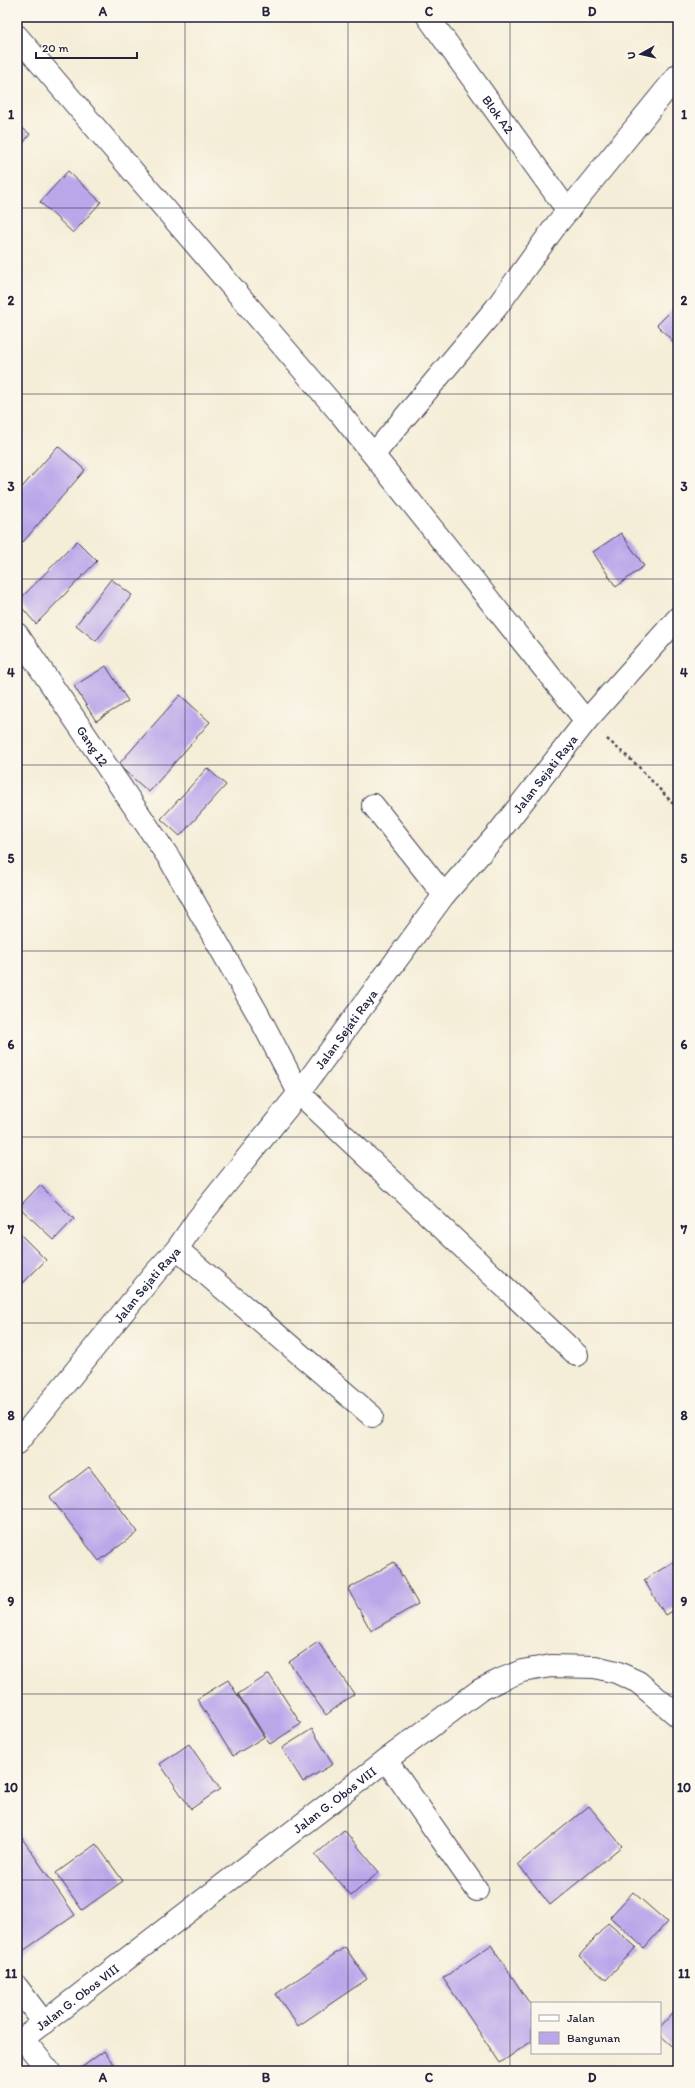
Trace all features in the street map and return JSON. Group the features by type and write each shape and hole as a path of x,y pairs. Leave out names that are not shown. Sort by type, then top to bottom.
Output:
{"street":[{"name":"Blok A2","path":"428,17 568,211"},
{"path":"17,36 374,454 586,721"},
{"path":"374,454 496,308 568,211 678,76"},
{"name":"Jalan Sejati Raya","path":"17,1443 177,1248 299,1093 444,895 499,832 586,721 678,618"},
{"name":"Gang 12","path":"17,634 169,858 258,1016 299,1093 577,1355"},
{"path":"373,805 444,895"},
{"path":"177,1248 372,1416"},
{"name":"Jalan G. Obos VIII","path":"20,2041 386,1760 480,1690 522,1671 551,1666 595,1667 616,1672 638,1682 678,1716"},
{"path":"386,1760 477,1890"},
{"path":"17,1987 44,2023"},
{"path":"20,2041 49,2071"}],"path":[{"path":"586,721 637,765 678,809"}],"building":[{"path":"17,124 30,134 17,152"},
{"path":"68,171 101,202 73,233 40,202"},
{"path":"678,304 678,347 657,325"},
{"path":"58,446 85,470 23,542 17,537 17,493"},
{"path":"621,533 644,566 616,587 593,552"},
{"path":"77,541 97,561 36,624 17,602"},
{"path":"111,579 132,595 96,641 76,625"},
{"path":"106,666 128,701 96,721 74,686"},
{"path":"180,695 210,722 149,792 118,765"},
{"path":"207,768 226,785 180,836 161,819"},
{"path":"40,1185 74,1219 54,1240 19,1207"},
{"path":"17,1231 46,1260 23,1283 17,1277"},
{"path":"89,1467 138,1532 99,1561 50,1497"},
{"path":"678,1559 678,1607 665,1615 644,1580"},
{"path":"394,1562 418,1604 371,1631 348,1589"},
{"path":"318,1642 354,1694 326,1715 289,1662"},
{"path":"269,1674 301,1724 270,1744 238,1694"},
{"path":"228,1680 264,1737 233,1756 197,1699"},
{"path":"312,1729 333,1764 303,1782 282,1748"},
{"path":"189,1744 220,1789 191,1809 160,1764"},
{"path":"589,1806 622,1846 550,1905 518,1864"},
{"path":"344,1830 379,1872 351,1896 315,1855"},
{"path":"17,1831 75,1915 17,1955"},
{"path":"96,1844 123,1881 82,1910 56,1873"},
{"path":"633,1892 667,1922 644,1948 610,1917"},
{"path":"608,1923 636,1947 606,1980 579,1956"},
{"path":"491,1945 531,2005 531,2042 500,2063 443,1978"},
{"path":"345,1947 367,1979 298,2026 276,1994"},
{"path":"678,2007 678,2051 661,2036 661,2026"},
{"path":"104,2051 118,2071 77,2071"}]}
